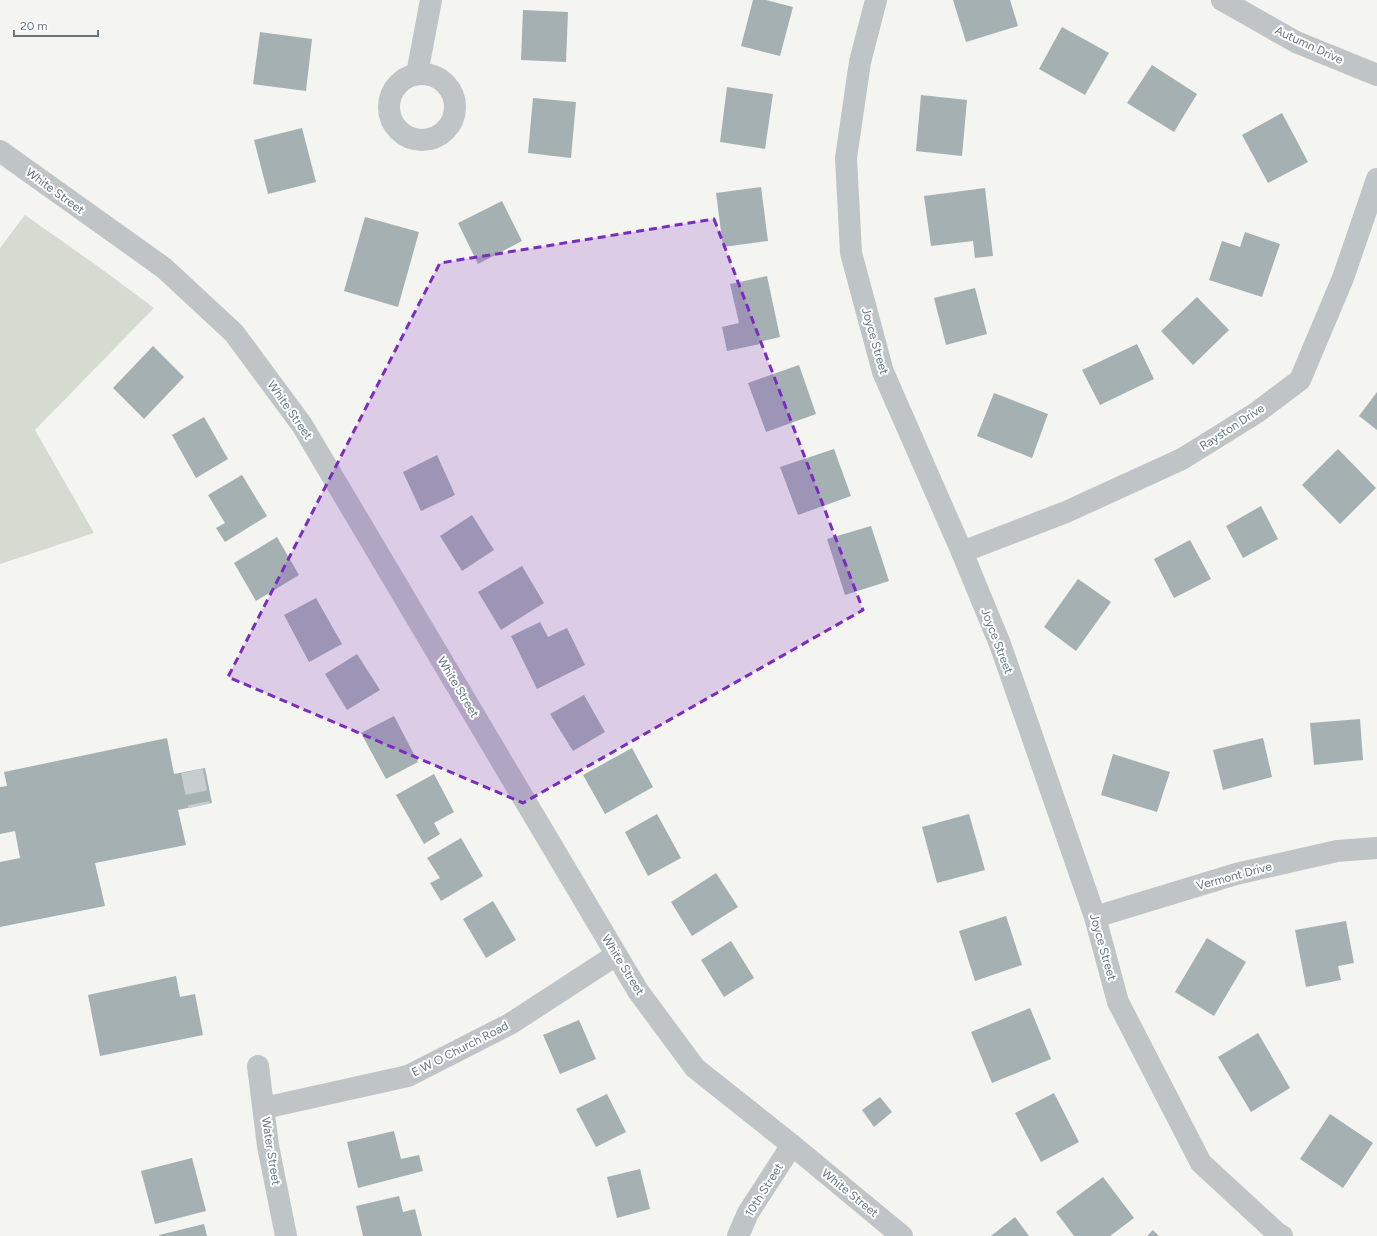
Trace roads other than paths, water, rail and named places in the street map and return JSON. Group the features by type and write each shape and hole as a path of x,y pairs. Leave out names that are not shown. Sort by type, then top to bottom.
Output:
{"street":[{"path":"417,74 431,0"},
{"name":"Joyce Street","path":"876,0 860,62 846,158 851,253 883,372 962,552 1000,644 1095,917 1118,1002 1201,1163 1282,1236"},
{"name":"Autumn Drive","path":"1222,0 1296,42 1377,75"},
{"name":"White Street","path":"0,151 164,268 234,333 302,425 638,991 695,1068 792,1145 902,1236"},
{"name":"Rayston Drive","path":"962,552 1066,512 1182,458 1256,413 1300,380 1343,278 1377,179"},
{"name":"Vermont Drive","path":"1095,917 1236,874 1337,851 1377,848"},
{"name":"E W O Church Road","path":"264,1108 408,1076 510,1024 616,955"},
{"name":"Water Street","path":"258,1066 268,1146 286,1236"},
{"name":"10th Street","path":"738,1236 748,1213 792,1145"}],"tunnel":[{"path":"192,771 199,806"}]}
